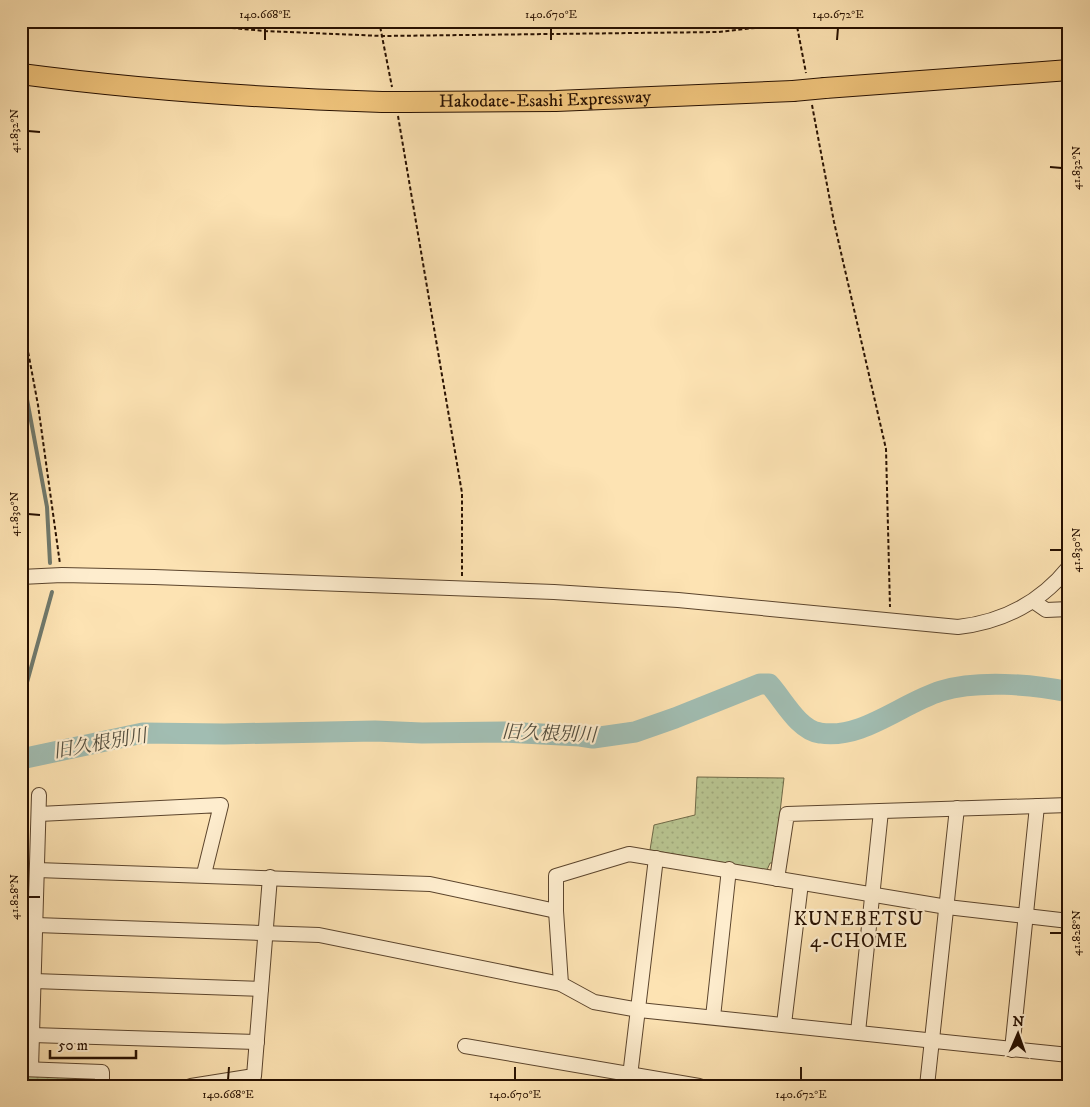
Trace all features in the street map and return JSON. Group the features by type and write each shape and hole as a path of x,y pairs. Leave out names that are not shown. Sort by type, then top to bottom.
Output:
{"highway":[{"name":"Hakodate-Esashi Expressway","path":"21,74 131,88 295,99 395,102 565,101 793,90 1069,70"}],"street":[{"path":"21,577 62,574 463,589 678,600 936,627 974,625 1022,609 1057,582 1069,567"},
{"path":"1033,601 1046,610 1069,609"},
{"path":"39,795 36,925 28,983 32,1035 26,1069 102,1072 102,1086"},
{"path":"39,814 221,805 204,874"},
{"path":"777,879 787,814 1069,805"},
{"path":"1012,1050 1037,806"},
{"path":"927,1086 957,808"},
{"path":"858,1032 881,811"},
{"path":"561,984 556,911 556,876 629,854 947,907 1069,921"},
{"path":"630,1076 656,858"},
{"path":"713,1017 728,869"},
{"path":"37,870 204,874 430,884 556,911"},
{"path":"191,1086 254,1076 270,877"},
{"path":"784,1024 801,883"},
{"path":"21,927 36,925 319,934 561,984 594,1002 639,1010 1069,1055"},
{"path":"28,983 261,989"},
{"path":"32,1035 257,1042"},
{"path":"465,1046 630,1076 699,1086"}],"path":[{"path":"154,21 265,31 382,36 718,32 818,21"},
{"path":"379,21 395,102 462,493 463,589"},
{"path":"817,133 834,222 886,449 891,622"},
{"path":"21,314 38,405 62,574"}],"green space":[{"path":"697,777 784,778 774,863 770,863 767,870 650,850 654,825 695,815"},
{"path":"21,1075 88,1078 95,1086 21,1086"}],"waterway":[{"path":"21,367 47,507 50,563"},
{"path":"21,704 52,592"},
{"name":"旧久根別川","path":"21,759 143,733 504,732 593,738 635,732 760,684 769,684 791,713 812,731 836,734 866,726 941,691 971,685 1022,685 1069,692"}],"district":[{"name":"KUNEBETSU 4-CHOME","path":"859,930"}]}
